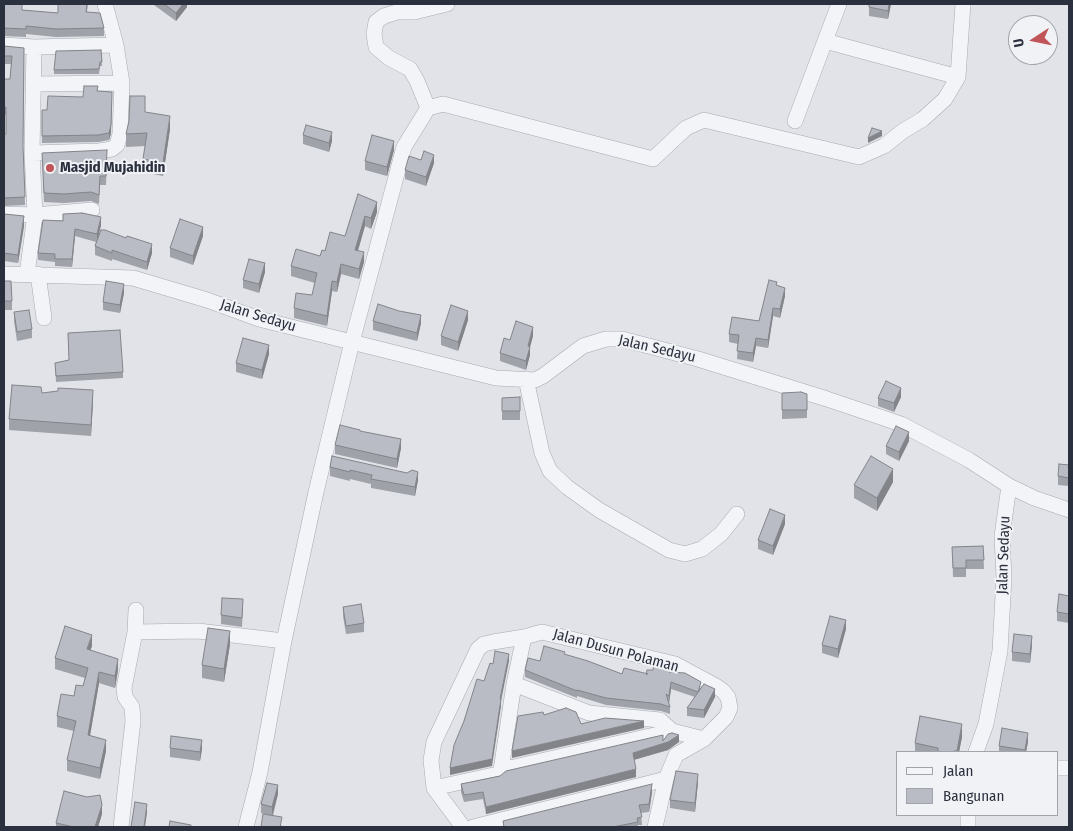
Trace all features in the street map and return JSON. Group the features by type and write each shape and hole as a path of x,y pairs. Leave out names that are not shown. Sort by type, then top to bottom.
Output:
{"street":[{"path":"32,153 99,151 117,145 120,134 122,83 116,45 105,4"},
{"path":"428,108 410,69 389,58 376,46 374,34 376,22 384,16 397,12 414,12 447,4"},
{"path":"795,121 839,4"},
{"path":"246,827 260,772 284,641 316,492 352,342 404,147 428,108 444,104 653,159 686,128 704,120 859,157 884,146 903,131 923,119 945,99 958,77 963,4"},
{"path":"825,41 958,77"},
{"path":"4,45 34,47 116,45"},
{"path":"34,47 32,153 35,215 33,274 44,318"},
{"path":"34,84 122,83"},
{"path":"4,214 35,215 92,210"},
{"name":"Jalan Sedayu","path":"4,274 133,278 207,300 259,319 496,378 535,380 583,346 606,339 622,339 698,359 901,424 969,460 1009,486 1002,536 1004,577 1000,651 986,724 976,751"},
{"path":"526,380 542,453 550,471 566,487 599,510 669,550 685,554 702,549 721,534 737,514"},
{"path":"1009,486 1034,498 1069,510"},
{"path":"121,827 134,721 132,707 125,697 124,688 135,632 136,610"},
{"path":"135,632 198,631 284,641"},
{"name":"Jalan Dusun Polaman","path":"434,788 431,760 434,742 478,649 484,644 547,632 675,664 716,686 728,697 730,708 726,716 704,739 676,755 666,779 655,827"},
{"path":"501,770 514,684 524,637"},
{"path":"514,684 589,713 660,720 672,731"},
{"path":"463,827 434,788 498,774 501,770 672,731 704,739"},
{"path":"473,827 666,779"}],"building":[{"path":"4,4 22,4 22,10 58,13 58,4 87,4 86,12 100,13 104,28 56,29 26,26 26,29 4,28"},
{"path":"164,4 183,4 176,13"},
{"path":"869,4 889,4 888,11 869,7"},
{"path":"4,46 24,48 23,145 25,197 4,198 6,107 4,107 4,79 10,79 12,56 4,56"},
{"path":"101,50 102,62 100,62 99,69 54,70 56,51"},
{"path":"84,86 98,86 97,91 112,92 109,133 98,135 42,136 42,110 47,110 48,96 83,97"},
{"path":"130,96 145,96 145,112 170,116 163,163 143,159 147,133 126,134 129,121"},
{"path":"306,125 332,132 329,143 303,135"},
{"path":"872,128 882,131 868,138"},
{"path":"372,135 394,141 387,167 365,161"},
{"path":"107,150 106,176 100,176 99,195 91,192 44,193 42,153"},
{"path":"424,151 434,155 426,177 405,170 409,156 421,160"},
{"path":"358,194 377,202 371,218 365,216 355,250 364,252 359,269 341,264 337,282 332,281 327,316 294,308 296,293 312,295 317,273 291,266 296,249 320,256 322,250 325,251 330,232 345,236"},
{"path":"82,213 101,217 97,234 75,229 72,259 55,259 55,254 38,253 43,220 63,221 63,214"},
{"path":"4,214 24,216 18,255 4,253"},
{"path":"180,219 203,227 193,256 170,248"},
{"path":"101,230 152,244 147,262 112,250 112,253 95,246"},
{"path":"249,259 265,263 259,284 243,280"},
{"path":"769,280 777,282 776,285 785,288 780,309 773,308 768,340 756,338 753,353 737,351 739,335 729,334 732,317 759,321"},
{"path":"4,281 11,281 12,301 4,301"},
{"path":"106,281 124,284 120,305 103,302"},
{"path":"378,304 399,311 421,315 417,333 373,321"},
{"path":"451,305 468,311 458,342 441,336"},
{"path":"29,310 32,329 17,332 14,312"},
{"path":"516,321 533,327 526,361 500,353 504,338 510,340"},
{"path":"120,330 123,372 56,376 55,363 69,360 68,333"},
{"path":"243,338 269,345 262,370 236,363"},
{"path":"886,381 901,388 894,403 878,398"},
{"path":"12,385 41,387 42,393 58,391 58,388 93,390 91,425 9,419"},
{"path":"801,392 807,394 807,410 782,410 782,393"},
{"path":"520,397 520,411 502,411 502,398"},
{"path":"340,425 401,439 397,459 335,445"},
{"path":"896,426 909,432 899,452 886,446"},
{"path":"332,456 407,473 412,470 418,472 415,487 371,479 372,475 330,467"},
{"path":"871,456 893,469 877,498 854,485"},
{"path":"1059,464 1069,465 1069,478 1058,476"},
{"path":"770,509 785,515 773,546 758,540"},
{"path":"983,546 984,560 966,560 966,568 953,568 952,547"},
{"path":"1059,594 1069,596 1069,614 1057,612"},
{"path":"222,598 243,599 242,618 221,615"},
{"path":"361,604 364,623 346,626 343,607"},
{"path":"830,616 846,620 838,649 822,645"},
{"path":"65,626 92,635 87,649 118,659 115,676 99,672 88,735 106,740 100,768 67,760 76,721 57,716 61,694 74,696 76,685 83,686 88,668 55,658"},
{"path":"208,628 230,631 224,669 202,665"},
{"path":"1014,634 1032,636 1030,654 1012,652"},
{"path":"544,646 622,674 624,668 646,674 647,670 653,670 654,663 670,667 669,672 685,673 701,682 698,692 671,682 669,696 666,694 670,707 661,704 606,698 577,691 525,670 528,658 540,661"},
{"path":"495,651 509,654 500,699 492,759 450,768 454,745 464,721 477,679 484,681 490,663 493,664"},
{"path":"704,684 715,689 704,710 687,708"},
{"path":"566,708 576,712 581,724 605,718 644,721 512,751 518,716 543,712 544,715"},
{"path":"920,716 962,724 957,751 938,751 938,748 915,743"},
{"path":"1002,728 1028,733 1025,750 999,746"},
{"path":"668,734 679,735 668,742 633,753 636,769 486,807 483,792 464,795 461,784 500,776 506,771 663,735 663,741"},
{"path":"171,736 202,740 200,752 170,748"},
{"path":"676,771 698,774 695,803 670,800"},
{"path":"267,783 278,785 272,807 261,804"},
{"path":"652,784 649,804 639,805 642,817 637,818 638,822 613,827 504,827 503,821"},
{"path":"64,791 87,797 100,795 102,805 95,827 74,827 56,823"},
{"path":"135,802 147,804 144,827 131,827"},
{"path":"263,814 282,817 280,827 261,827"},
{"path":"170,821 191,825 191,827 169,827"}],"place":[{"name":"Masjid Mujahidin","path":"50,168"}]}
